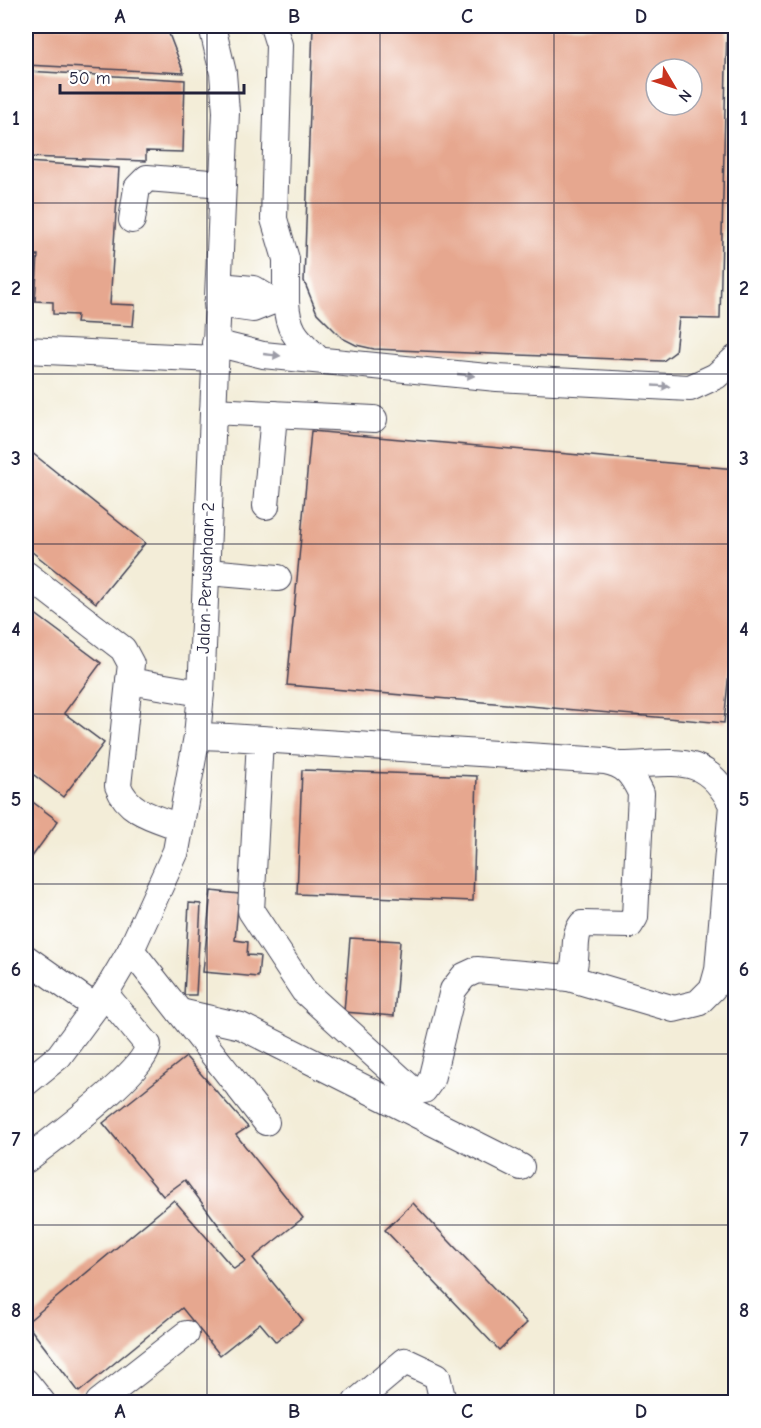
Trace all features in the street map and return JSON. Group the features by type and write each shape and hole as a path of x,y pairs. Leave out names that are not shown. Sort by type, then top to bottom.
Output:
{"street":[{"name":"Jalan Perusahaan 2","path":"26,1083 59,1056 100,1001 131,950 176,850 197,736 208,572 226,111 224,73 212,26"},
{"path":"273,26 279,45 274,219 286,259 279,302 294,335 319,360"},
{"path":"132,220 137,188 147,178 223,184"},
{"path":"218,295 253,309 279,302"},
{"path":"26,350 215,351 497,378 690,388 716,376 735,358"},
{"path":"213,411 374,419"},
{"path":"266,506 274,414"},
{"path":"208,572 278,579"},
{"path":"26,574 123,649 131,664 118,786 123,799 137,811 180,827"},
{"path":"129,681 201,693"},
{"path":"197,736 260,739 605,761 622,765 688,764 708,771 723,787 732,805 718,970 713,988 698,1003 674,1009 569,978 477,970 464,976 453,990 431,1080 424,1090 414,1091 304,991 251,911 260,739"},
{"path":"569,978 575,969 577,930 582,924 619,927 630,925 635,917 641,793 634,777 622,765"},
{"path":"131,950 266,1122"},
{"path":"26,957 100,1001 148,1045 148,1053 141,1063 94,1105 26,1160"},
{"path":"180,1012 241,1026 521,1167"},
{"path":"99,1402 186,1334"},
{"path":"356,1402 405,1361 437,1376 443,1402"},
{"path":"26,1382 42,1402"}],"building":[{"path":"26,26 166,26 184,73 26,65"},
{"path":"313,26 727,26 720,319 679,318 675,352 663,361 374,349 356,345 342,338 317,313 304,281"},
{"path":"26,71 185,80 183,152 146,151 146,161 26,157"},
{"path":"26,162 119,168 110,304 135,305 133,326 76,323 77,315 53,314 53,302 35,301 38,255 26,255"},
{"path":"311,431 736,469 736,600 724,723 287,685"},
{"path":"26,448 145,543 96,603 26,547"},
{"path":"26,607 101,663 64,713 104,743 63,797 26,769"},
{"path":"302,770 477,776 473,901 297,894"},
{"path":"26,797 58,821 26,865"},
{"path":"211,891 239,894 235,940 248,942 247,955 260,956 258,977 203,972"},
{"path":"189,903 201,904 196,995 184,995"},
{"path":"350,938 400,941 394,1016 344,1012"},
{"path":"186,1057 248,1127 236,1135 303,1218 253,1258 303,1320 276,1342 260,1323 220,1355 182,1308 79,1392 26,1323 174,1200 234,1269 245,1261 185,1180 163,1196 103,1123"},
{"path":"413,1203 527,1323 499,1350 385,1230"}]}
